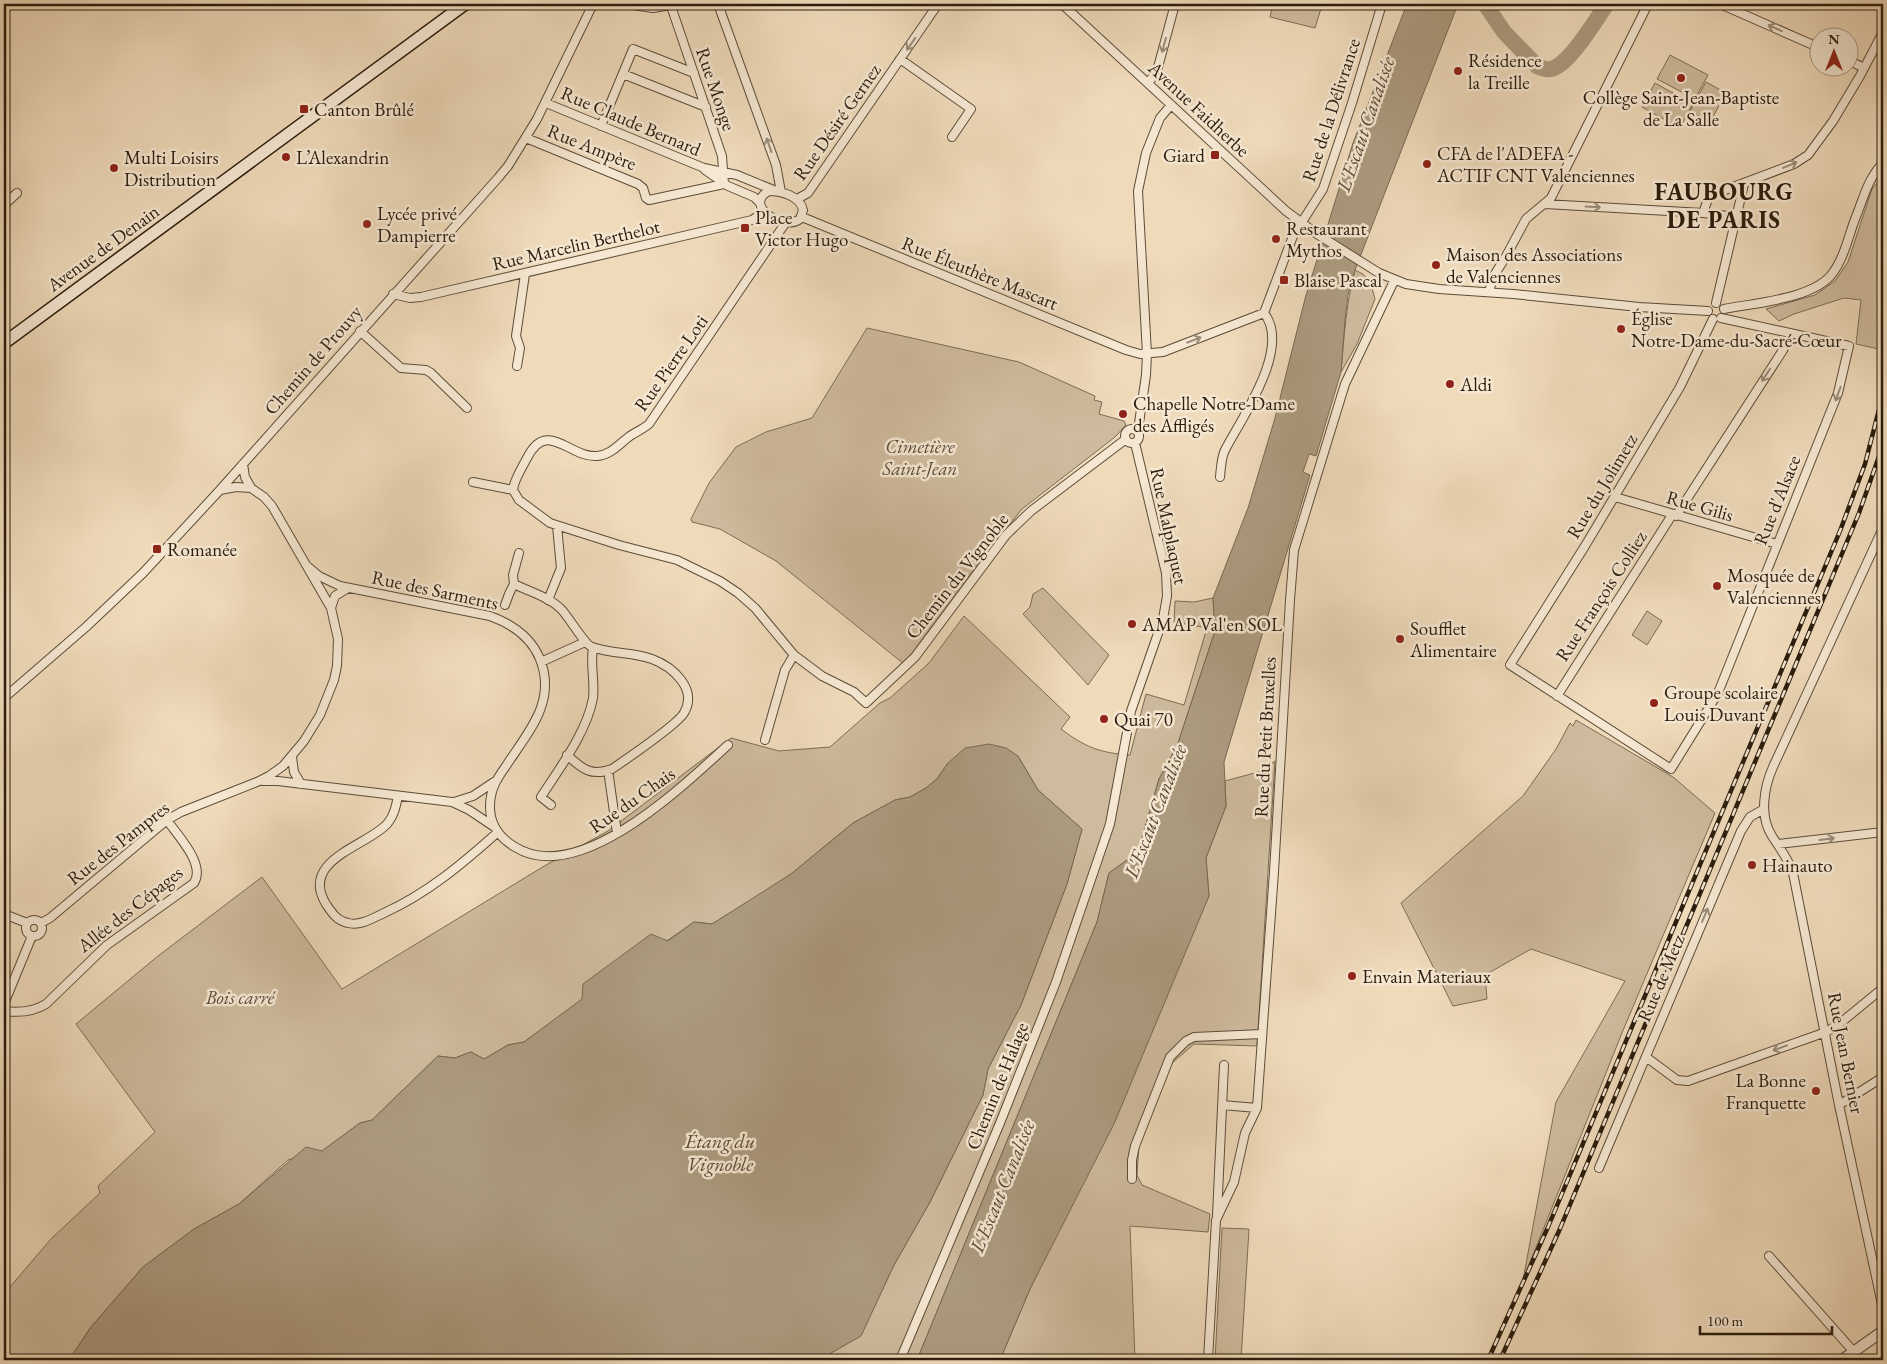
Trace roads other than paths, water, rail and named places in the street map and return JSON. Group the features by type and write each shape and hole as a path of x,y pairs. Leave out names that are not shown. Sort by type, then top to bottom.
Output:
{"main road":[{"name":"Avenue de Denain","path":"4,335 454,4"},
{"name":"Avenue de Denain","path":"4,344 465,4"}],"street":[{"name":"Chemin de Prouvy","path":"4,698 119,597 243,464 503,172 526,138 546,103 594,4"},
{"path":"626,4 653,8 674,5"},
{"path":"718,4 776,165 778,192"},
{"name":"Rue Désiré Gernez","path":"796,199 808,193 938,4"},
{"name":"Avenue Faidherbe","path":"1062,4 1280,206 1317,234 1394,281 1429,288 1639,307 1708,311"},
{"path":"1148,83 1157,71 1175,4"},
{"name":"Rue de la Délivrance","path":"1264,313 1300,222 1323,189 1382,4"},
{"path":"1489,292 1493,277 1526,219 1552,196 1648,4"},
{"path":"1720,4 1810,44"},
{"name":"Rue Monge","path":"674,5 694,73 722,156 724,184"},
{"path":"1703,213 1710,196 1794,164 1808,155 1833,121 1883,32"},
{"path":"601,126 633,48 694,73"},
{"name":"Rue Désiré Gernez","path":"900,59 971,109 952,137"},
{"path":"1860,66 1864,68"},
{"path":"623,74 706,107"},
{"name":"Rue Claude Bernard","path":"546,103 704,168 737,175 778,192"},
{"path":"1136,430 1131,429 1128,431 1126,439 1128,442 1135,442 1139,437 1136,430 1146,375 1147,354 1138,191 1146,153 1162,115 1171,105"},
{"name":"Rue Ampère","path":"526,138 638,184 643,188 646,198 649,200 724,184"},
{"path":"1724,309 1804,293 1826,280 1837,266 1870,180 1883,163"},
{"name":"Rue Claude Bernard","path":"704,168 724,184 750,195 760,203"},
{"path":"1716,303 1744,184"},
{"path":"766,192 778,192 796,199 803,208 802,217 794,223 776,219 764,212 760,203 766,192"},
{"path":"4,205 17,193"},
{"path":"1545,204 1703,213 1736,217"},
{"name":"Rue Marcelin Berthelot","path":"393,294 410,298 422,298 752,220 764,212"},
{"name":"Rue Éleuthère Mascart","path":"802,217 1136,354 1147,354"},
{"name":"Rue Pierre Loti","path":"513,490 515,481 532,448 540,442 550,441 586,455 600,456 612,450 649,424 786,222"},
{"path":"518,366 520,348 516,336 525,274"},
{"name":"Rue du Petit Bruxelles","path":"1257,1108 1294,550 1346,384 1394,281"},
{"path":"1717,318 1724,314 1724,309 1722,305 1716,303 1710,305 1709,315 1717,318 1791,333"},
{"path":"1147,354 1163,352 1264,313 1270,324 1272,341 1270,357 1252,403 1224,452 1220,477"},
{"name":"Rue du Jolimetz","path":"1557,696 1510,665 1615,497 1680,387 1717,318"},
{"path":"360,331 401,368 426,370 431,373 467,408"},
{"name":"Rue d'Alsace","path":"1557,696 1671,769 1718,693 1838,393 1849,346 1791,333"},
{"name":"Rue François Colliez","path":"1557,696 1783,350 1791,333"},
{"name":"Chemin du Vignoble","path":"794,655 822,676 854,692 866,703 916,657 1006,535 1031,511 1126,439"},
{"name":"Rue Malplaquet","path":"1111,820 1131,711 1163,619 1167,596 1165,568 1135,442"},
{"name":"Rue des Pampres","path":"40,923 50,918 167,820 182,812 257,782 279,769 292,757 320,716 335,674 338,638 331,608 272,506 261,494 252,488 245,477 243,464"},
{"path":"473,482 513,490 519,500 532,508 546,521 557,526 624,547 662,555 704,571 733,589 750,603 794,655 785,670 765,740"},
{"path":"219,490 232,487 252,488"},
{"name":"Rue Gilis","path":"1615,497 1777,544"},
{"path":"548,600 561,568 557,526"},
{"path":"1764,810 1767,785 1774,764 1883,528"},
{"path":"505,605 514,584 514,571 520,553"},
{"name":"Rue des Sarments","path":"306,564 325,580 348,588 469,610 496,618 512,626 525,636 541,662 545,684 542,708 494,782"},
{"path":"514,584 548,600 564,612 585,642 593,648 645,657 661,664 681,679 686,688 688,697 685,711 680,719 608,770 593,773 585,771 567,756"},
{"name":"Rue des Sarments","path":"331,608 335,596 348,588"},
{"path":"541,662 585,642"},
{"path":"552,805 541,798 579,735 592,703 593,648"},
{"name":"Rue du Chais","path":"257,782 273,780 452,802 469,810 522,851 547,857 580,852 617,833 690,780 728,745"},
{"path":"292,757 294,772 301,784"},
{"path":"608,770 617,833"},
{"path":"398,796 394,813 386,825 332,860 323,873 321,888 323,898 332,913 342,921 356,924 364,922 413,898 451,873 495,829 490,808 490,796 494,782"},
{"name":"Rue du Chais","path":"452,802 473,796 494,782"},
{"name":"Rue Jean Bernier","path":"1764,810 1768,829 1787,857 1793,873 1839,1105 1883,1309"},
{"name":"Rue de Metz","path":"1599,1168 1743,826 1753,814 1764,810"},
{"name":"Allée des Cépages","path":"4,1011 26,1012 46,1004 107,945 194,883 198,875 196,864 167,820"},
{"name":"Chemin de Halage","path":"900,1360 1040,1024 1095,871 1111,820"},
{"path":"1778,844 1883,832"},
{"path":"4,914 27,923 34,920 40,923 42,928 40,933 32,936 4,1004"},
{"path":"27,923 26,931 32,936"},
{"path":"1646,1057 1677,1080 1688,1081 1826,1032 1838,1025 1883,988"},
{"path":"1132,1179 1132,1160 1135,1146 1170,1057 1190,1039 1262,1034"},
{"path":"1208,1360 1224,1065"},
{"path":"1839,1105 1883,1077"},
{"path":"1216,1220 1234,1182 1245,1133 1257,1108 1222,1105"},
{"path":"1769,1256 1854,1352"},
{"path":"1842,1360 1883,1329 1883,1319"}],"water":[{"name":"L'Escaut Canalisée","path":"1407,4 1458,4 1355,270 1348,295 1341,372 1316,456 1309,454 1303,472 1310,475 1224,762 1226,806 1206,858 1209,896 1114,1124 1030,1289 1000,1360 917,1360 1097,922 1109,873 1138,852 1159,779 1177,746 1215,631 1213,598 1248,508 1275,418 1306,295 1353,143"},
{"name":"Étang du Vignoble","path":"989,744 1006,748 1018,756 1038,790 1082,829 1067,884 1021,1005 988,1069 983,1095 930,1202 894,1265 861,1336 831,1353 829,1360 69,1360 91,1327 143,1267 194,1229 239,1204 306,1147 322,1151 360,1123 372,1120 438,1056 455,1058 471,1052 484,1059 508,1045 524,1042 582,999 583,984 651,934 668,941 694,922 712,924 791,874 853,823 895,800 910,797 926,788 937,779 948,763 965,748"}],"waterway":[{"path":"1485,4 1504,32 1537,66 1544,69 1556,67 1569,56 1607,4"}],"railway":[{"path":"1488,1360 1548,1227 1840,531 1865,464 1883,394"},
{"path":"1500,1360 1559,1231 1859,513 1883,445"}],"place":[{"name":"Résidence la Treille","path":"1458,71"},
{"name":"Collège Saint-Jean-Baptiste de La Salle","path":"1681,78"},
{"name":"Canton Brûlé","path":"304,109"},
{"name":"Giard","path":"1215,155"},
{"name":"L’Alexandrin","path":"286,157"},
{"name":"CFA de l'ADEFA - ACTIF CNT Valenciennes","path":"1427,164"},
{"name":"Multi Loisirs Distribution","path":"114,168"},
{"name":"Lycée privé Dampierre","path":"367,224"},
{"name":"Place Victor Hugo","path":"745,228"},
{"name":"Restaurant Mythos","path":"1276,239"},
{"name":"Maison des Associations de Valenciennes","path":"1436,265"},
{"name":"Blaise Pascal","path":"1284,280"},
{"name":"Église Notre-Dame-du-Sacré-Cœur","path":"1621,329"},
{"name":"Aldi","path":"1450,384"},
{"name":"Chapelle Notre-Dame des Affligés","path":"1123,414"},
{"name":"Romanée","path":"157,549"},
{"name":"Mosquée de Valenciennes","path":"1717,586"},
{"name":"AMAP Val'en SOL","path":"1132,624"},
{"name":"Soufflet Alimentaire","path":"1400,639"},
{"name":"Groupe scolaire Louis Duvant","path":"1654,703"},
{"name":"Quai 70","path":"1104,719"},
{"name":"Hainauto","path":"1752,865"},
{"name":"Envain Materiaux","path":"1352,976"},
{"name":"La Bonne Franquette","path":"1816,1091"}],"district":[{"name":"FAUBOURG DE PARIS","path":"1724,205"}],"park label":[{"name":"Cimetière Saint-Jean","path":"920,457"},
{"name":"Bois carré","path":"240,997"}]}
